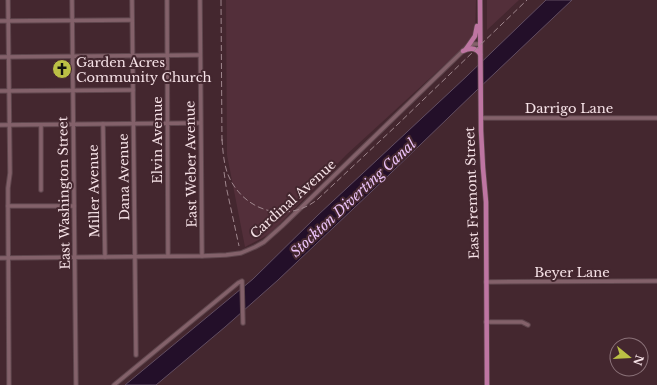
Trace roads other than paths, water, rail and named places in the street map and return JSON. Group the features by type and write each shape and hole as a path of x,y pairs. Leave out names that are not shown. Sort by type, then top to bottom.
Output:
{"main road":[{"name":"East Fremont Street","path":"480,0 482,162 486,202 487,385"},
{"path":"464,50 476,34 480,0"},
{"path":"464,50 478,50 480,55"}],"street":[{"path":"8,0 10,125 10,173 8,188 9,385"},
{"name":"East Washington Street","path":"72,0 76,385"},
{"name":"Dana Avenue","path":"132,0 136,355"},
{"name":"Elvin Avenue","path":"167,0 166,123 168,256"},
{"name":"East Weber Avenue","path":"200,0 202,256"},
{"path":"0,21 132,20"},
{"name":"Cardinal Avenue","path":"0,258 226,255 241,253 255,247 264,242 282,226 464,50 471,45 480,44"},
{"path":"0,57 200,55"},
{"path":"0,91 133,90"},
{"name":"Darrigo Lane","path":"481,118 657,118"},
{"path":"0,125 200,123"},
{"name":"Miller Avenue","path":"104,124 105,257"},
{"path":"41,125 41,190"},
{"path":"8,206 74,206"},
{"path":"114,385 242,281 243,323"},
{"name":"Beyer Lane","path":"486,282 657,281"},
{"path":"486,322 522,322 528,325"}],"water":[{"name":"Stockton Diverting Canal","path":"546,0 572,0 278,280 225,327 156,385 125,385 253,279 318,215"}],"railway":[{"path":"221,0 222,144"},
{"path":"222,139 224,161 231,181 248,201 271,211 295,211 307,206 318,199 396,126 527,0"},
{"path":"224,172 239,246"}],"place":[{"name":"Garden Acres Community Church","path":"62,69"}]}
